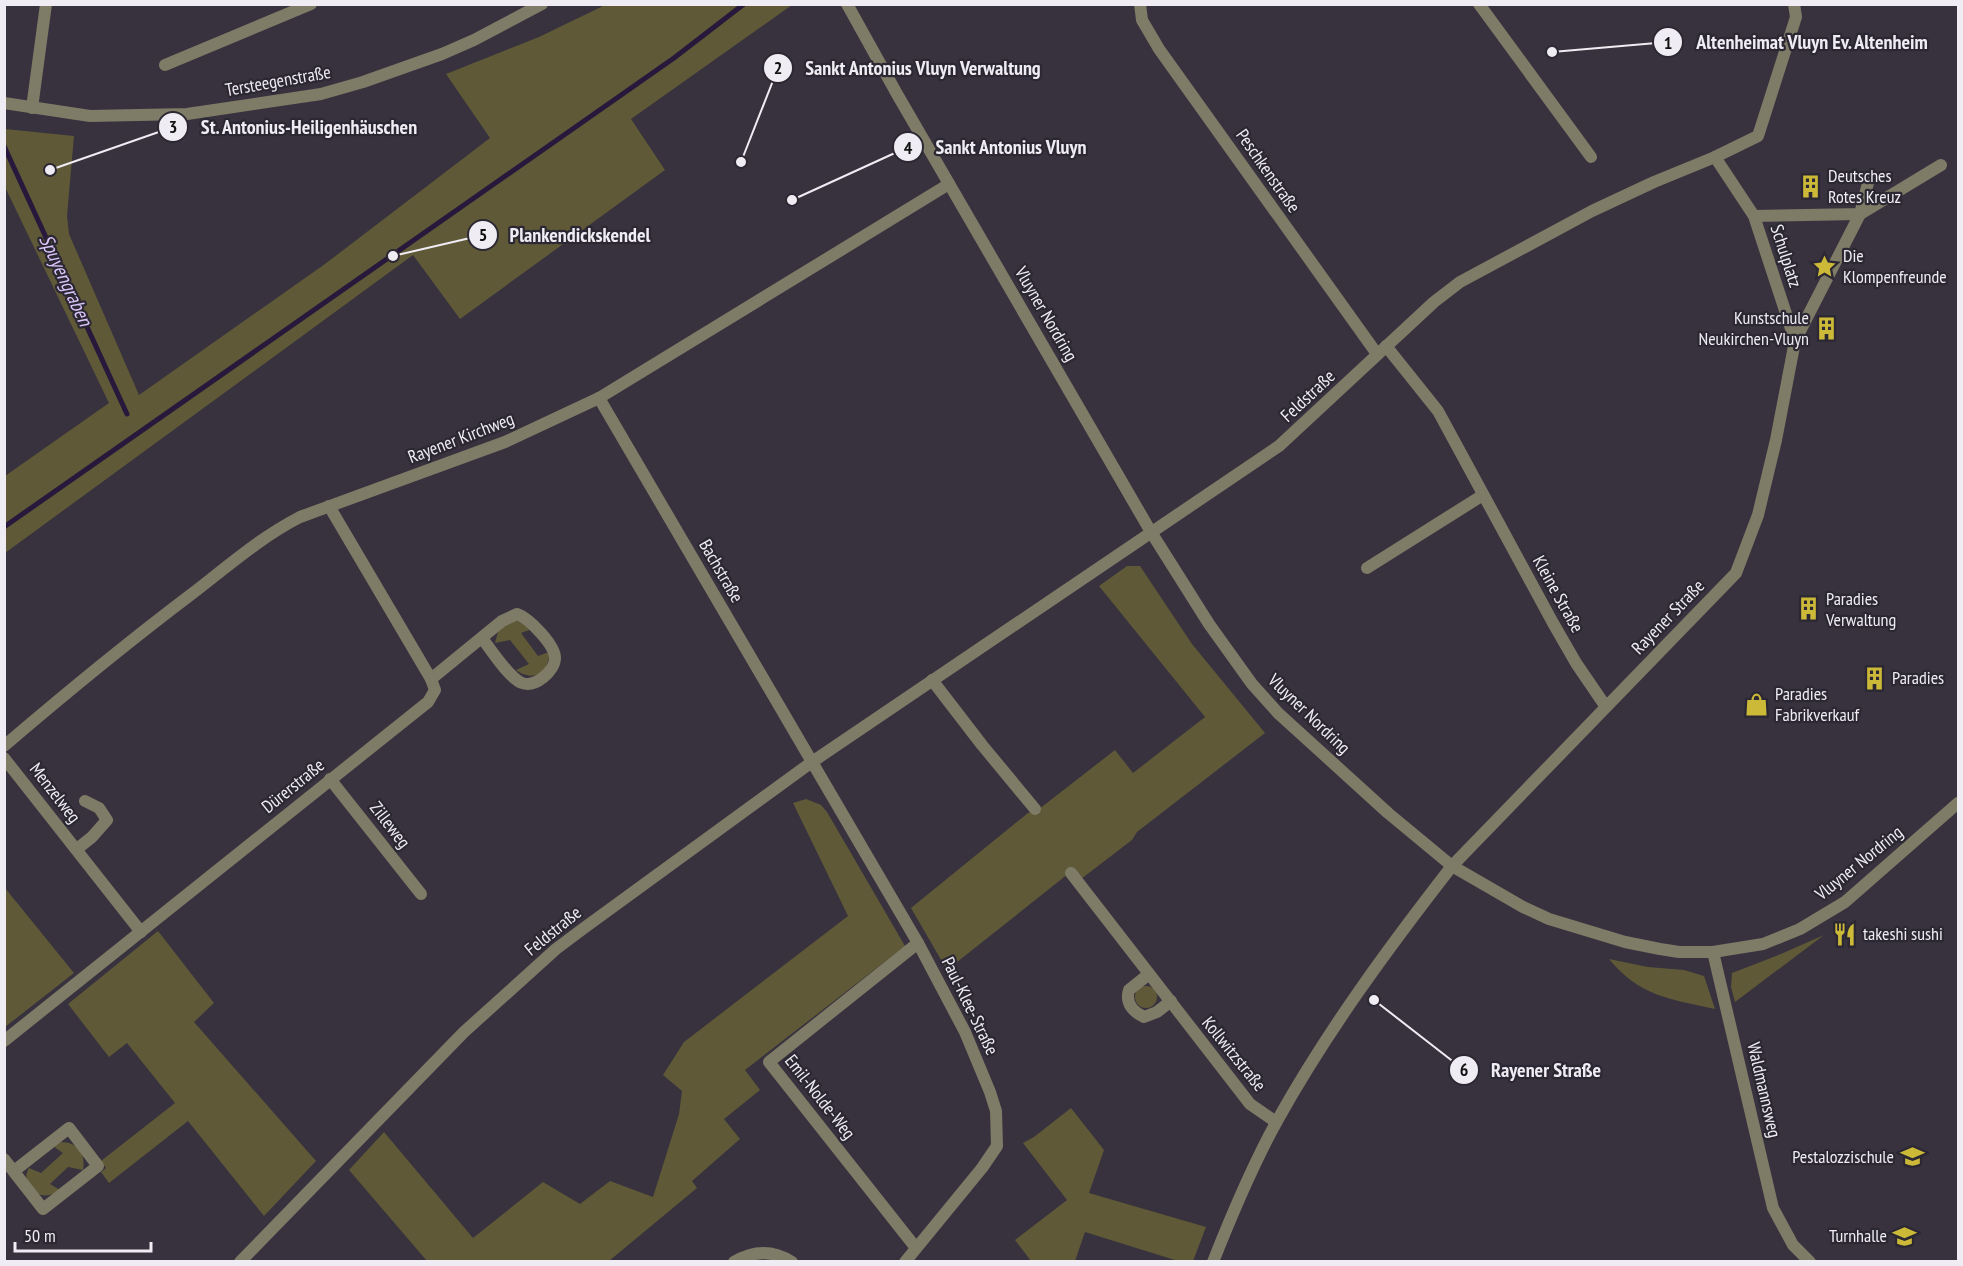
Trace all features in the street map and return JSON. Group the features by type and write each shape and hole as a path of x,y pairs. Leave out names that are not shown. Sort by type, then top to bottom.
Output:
{"street":[{"path":"32,108 46,4"},
{"path":"165,65 311,4"},
{"name":"Tersteegenstraße","path":"4,103 90,116 187,114 321,94 442,54 542,4"},
{"name":"Vluyner Nordring","path":"847,4 1151,532 1209,624 1252,684 1288,723 1452,866 1523,907 1549,919 1625,942 1679,952 1713,952 1763,944 1809,924 1845,902 1959,802"},
{"name":"Peschkenstraße","path":"1140,4 1142,20 1159,49 1382,350"},
{"path":"1479,4 1592,157"},
{"name":"Feldstraße","path":"240,1262 464,1032 556,949 812,762 1279,446 1434,302 1460,282 1592,211 1758,136 1796,17 1794,4"},
{"name":"Schulplatz","path":"1715,157 1754,216 1795,341"},
{"path":"1860,214 1941,165"},
{"name":"Schulplatz","path":"1776,440 1795,341 1860,214 1868,183"},
{"name":"Rayener Kirchweg","path":"4,746 157,621 274,530 300,517 505,442 599,398 949,184"},
{"name":"Schulplatz","path":"1754,216 1860,214"},
{"name":"Kleine Straße","path":"1382,350 1438,411 1552,623 1594,692 1606,707"},
{"name":"Bachstraße","path":"599,398 812,762"},
{"name":"Rayener Straße","path":"1213,1262 1236,1204 1276,1122 1348,1008 1452,866 1736,573 1758,515 1776,440"},
{"path":"1367,568 1483,495"},
{"path":"329,506 431,679 502,621 517,614 532,623 554,650 555,660 552,668 542,678 531,684 521,683 482,638"},
{"name":"Dürerstraße","path":"4,1041 330,779 420,710 435,690 431,679"},
{"path":"932,680 982,746 1035,809"},
{"name":"Menzelweg","path":"4,758 141,932"},
{"name":"Paul-Klee-Straße","path":"812,762 918,942 965,1032 996,1111 997,1146 982,1168 905,1262"},
{"name":"Zilleweg","path":"330,779 421,894"},
{"name":"Menzelweg","path":"76,849 92,837 107,820 99,808 85,801"},
{"name":"Kollwitzstraße","path":"1071,873 1250,1104 1276,1122"},
{"name":"Emil-Nolde-Weg","path":"916,1248 769,1062 918,942"},
{"name":"Waldmannsweg","path":"1713,952 1773,1208 1793,1245 1810,1262"},
{"path":"1149,974 1129,990 1128,1001 1132,1008 1144,1017 1157,1012 1171,1001"},
{"path":"4,1159 43,1209 98,1166 69,1128 14,1171"},
{"path":"734,1262 752,1253 764,1252 779,1254 792,1262"}],"shaded area":[{"path":"605,5 792,5 631,119 665,170 460,319 413,255 5,553 5,476 109,403 5,187 5,129 74,136 67,216 69,234 139,395 325,264 490,138 446,74 539,37"},
{"path":"1127,566 1140,566 1192,644 1265,733 1137,832 1132,840 1081,879 1073,870 947,970 911,908 1028,813 1043,806 1115,750 1133,773 1205,717 1099,586"},
{"path":"513,619 522,620 532,629 521,633 538,656 549,652 547,665 539,673 528,675 516,670 529,664 510,640 495,643 499,628"},
{"path":"806,799 821,805 827,812 905,946 745,1070 760,1090 724,1119 740,1139 692,1181 697,1188 609,1261 427,1261 349,1170 384,1132 473,1238 543,1182 580,1204 610,1181 653,1197 679,1114 682,1091 663,1075 684,1042 848,916 793,803"},
{"path":"5,888 74,973 4,1027"},
{"path":"158,931 214,1003 194,1022 316,1161 264,1216 188,1121 109,1183 101,1172 106,1168 101,1161 175,1103 127,1043 109,1057 68,1004"},
{"path":"1824,935 1735,1002 1731,987 1732,973"},
{"path":"1609,959 1648,967 1684,970 1704,976 1715,1009 1656,994 1632,981"},
{"path":"1142,986 1150,986 1157,993 1157,1001 1150,1008 1142,1008 1135,1001 1135,993"},
{"path":"1071,1108 1104,1150 1089,1193 1206,1227 1193,1261 1178,1261 1085,1232 1075,1261 1031,1261 1015,1240 1067,1200 1023,1143"},
{"path":"61,1142 72,1144 79,1150 84,1164 83,1170 68,1167 50,1184 60,1190 52,1194 38,1194 29,1186 27,1174 29,1168 41,1173 63,1153 53,1146"}],"waterway":[{"path":"4,527 674,58 744,4"},
{"name":"Spuyengraben","path":"4,146 127,414"}],"place":[{"name":"Altenheimat Vluyn Ev. Altenheim","path":"1552,52"},
{"name":"Sankt Antonius Vluyn Verwaltung","path":"741,162"},
{"name":"St. Antonius-Heiligenhäuschen","path":"50,170"},
{"name":"Deutsches Rotes Kreuz","path":"1810,186"},
{"name":"Sankt Antonius Vluyn","path":"792,200"},
{"name":"Plankendickskendel","path":"393,256"},
{"name":"Die Klompenfreunde","path":"1825,266"},
{"name":"Kunstschule Neukirchen-Vluyn","path":"1827,328"},
{"name":"Paradies Verwaltung","path":"1808,609"},
{"name":"Paradies","path":"1874,678"},
{"name":"Paradies Fabrikverkauf","path":"1757,704"},
{"name":"takeshi sushi","path":"1845,934"},
{"name":"Rayener Straße","path":"1374,1000"},
{"name":"Pestalozzischule","path":"1912,1157"},
{"name":"Turnhalle","path":"1905,1236"}]}
